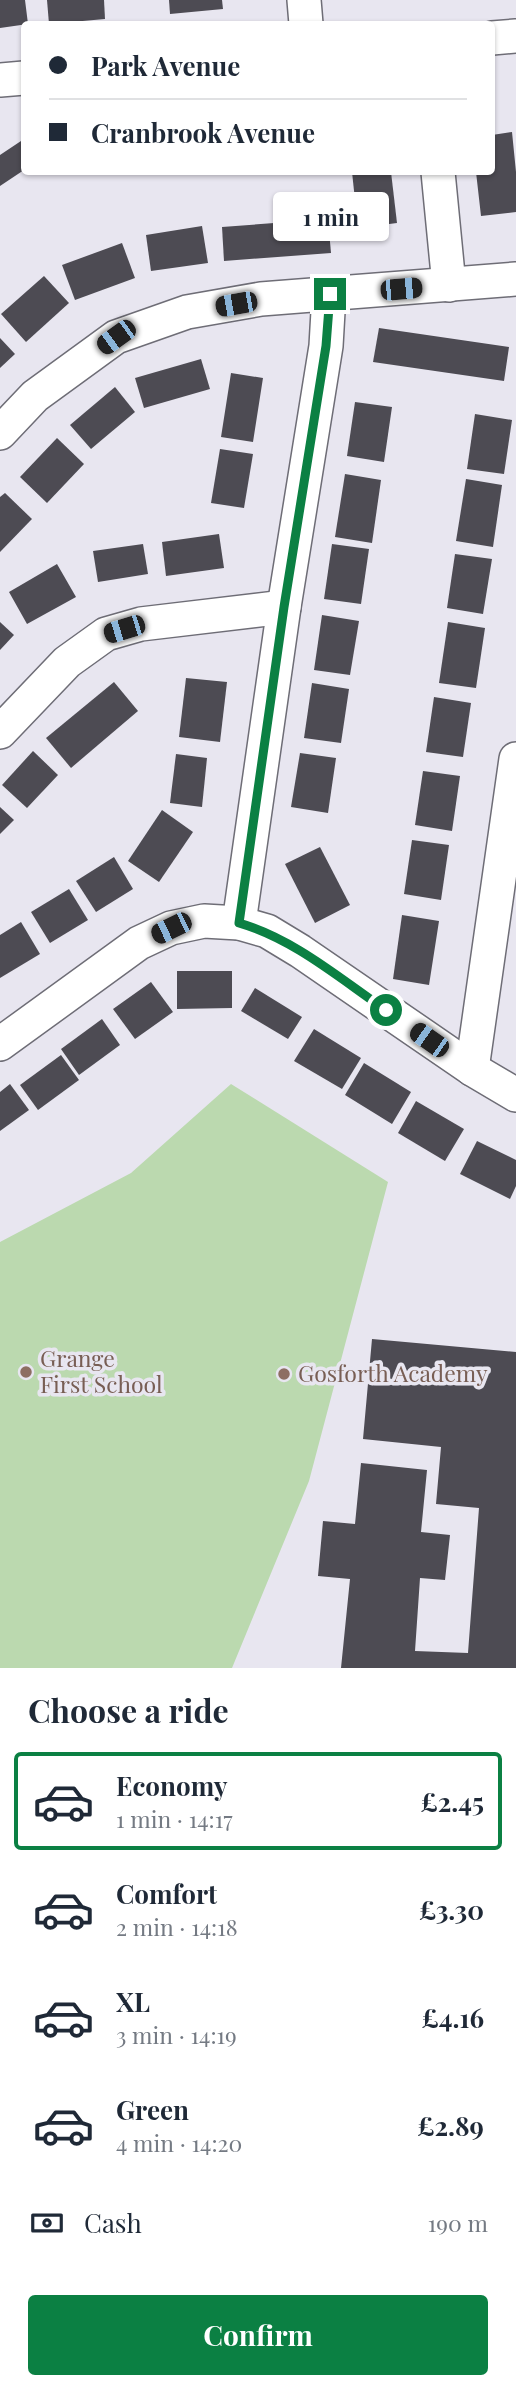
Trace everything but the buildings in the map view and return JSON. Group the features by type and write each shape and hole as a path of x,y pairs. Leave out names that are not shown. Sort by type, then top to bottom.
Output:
{"street":[{"path":"304,0 306,21"},
{"path":"495,38 516,36"},
{"path":"0,80 21,78"},
{"path":"438,175 449,285"},
{"path":"0,433 35,396 116,337 187,312 261,299 516,279"},
{"path":"239,923 284,607 326,346 330,294"},
{"path":"0,732 67,662 107,634 141,624 284,607"},
{"path":"472,1069 516,759"},
{"path":"0,1044 139,943 171,928 204,921 239,923 267,931 300,950 472,1069 516,1095"}],"green space":[{"name":"Gosforth Academy","path":"231,1084 388,1182 309,1481 232,1668 0,1668 0,1242 131,1173"}],"place":[{"name":"Grange First School","path":"26,1372"},
{"name":"Gosforth Academy","path":"284,1374"}],"route":[{"path":"330,294 326,346 284,607 239,923 267,931 300,950 386,1010"}]}
